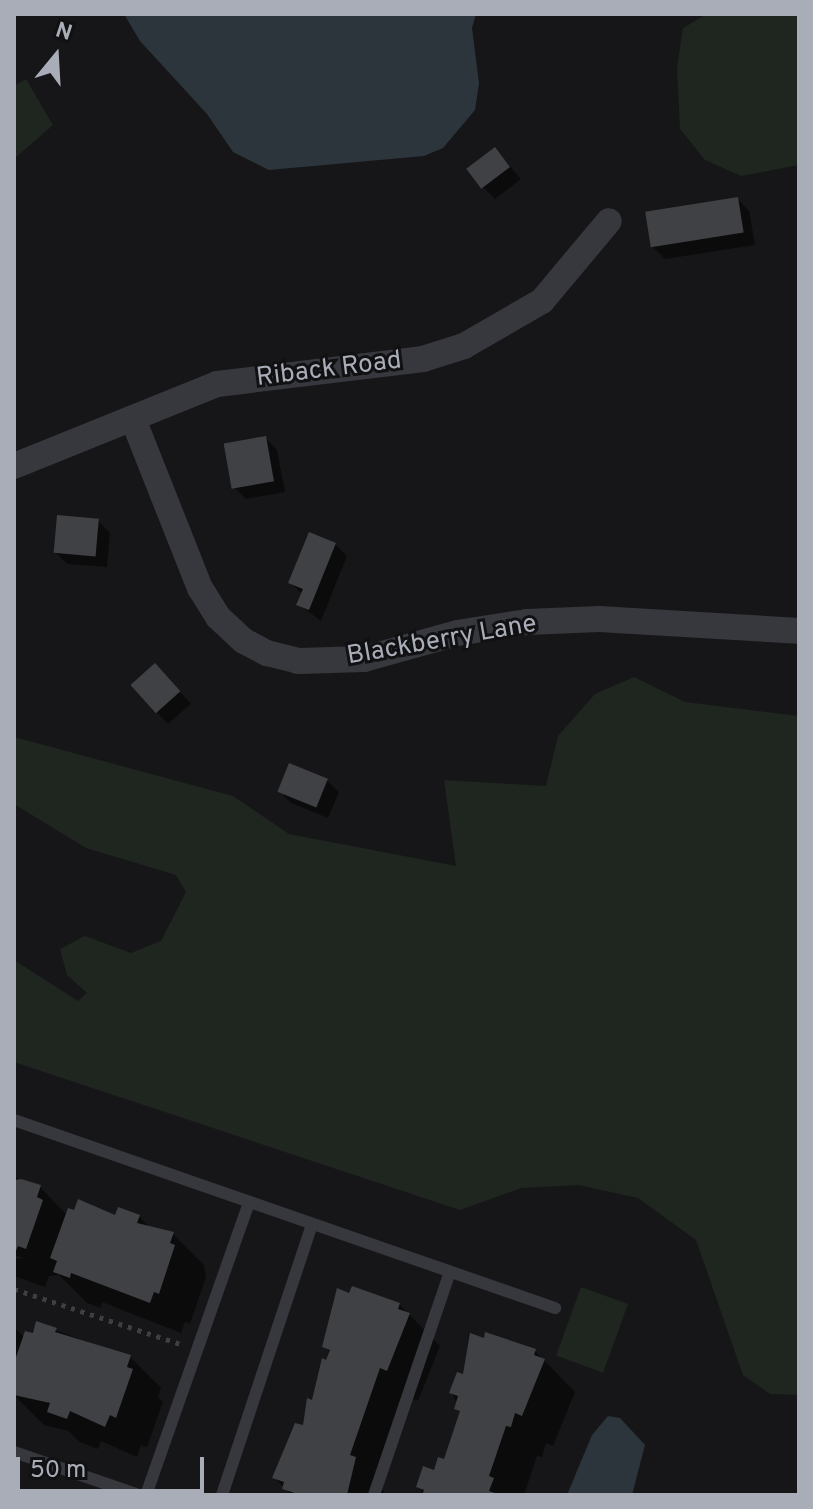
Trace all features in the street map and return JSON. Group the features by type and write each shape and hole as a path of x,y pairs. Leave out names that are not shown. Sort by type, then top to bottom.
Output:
{"street":[{"name":"Riback Road","path":"14,466 217,384 423,359 464,346 542,301 609,221"},
{"name":"Blackberry Lane","path":"133,419 200,588 218,617 244,641 267,653 298,661 364,659 457,633 584,620 799,631"}],"lane":[{"path":"14,1120 555,1308"},
{"path":"146,1495 249,1202"},
{"path":"222,1495 312,1225"},
{"path":"374,1495 450,1272"},
{"path":"14,1452 139,1495"}],"path":[{"path":"14,1289 197,1350"}],"shaded area":[{"path":"124,14 476,14 472,28 479,83 475,110 443,148 424,156 269,170 233,152 207,114 140,41"},
{"path":"707,14 799,14 799,165 741,176 705,160 680,129 677,68 683,28"},
{"path":"26,79 53,125 14,159 14,86"},
{"path":"634,677 685,702 799,716 799,1395 770,1394 743,1375 696,1240 638,1198 579,1185 521,1188 460,1210 14,1062 14,960 78,1001 87,993 67,975 60,949 85,936 131,953 161,941 186,892 176,875 86,848 14,804 14,737 233,796 289,834 456,866 444,780 546,786 558,736 595,694"},
{"path":"581,1287 628,1304 603,1373 556,1356"},
{"path":"608,1416 620,1418 645,1445 632,1495 567,1495 592,1435"}],"building":[{"path":"495,147 510,167 481,189 466,169"},
{"path":"738,197 744,233 651,247 645,212"},
{"path":"266,436 274,481 232,489 224,443"},
{"path":"57,515 99,519 96,557 54,553"},
{"path":"309,532 336,543 309,610 296,605 303,589 288,583"},
{"path":"155,663 180,691 156,713 130,685"},
{"path":"289,763 328,779 316,807 277,792"},
{"path":"14,1180 41,1185 37,1197 43,1200 26,1249 18,1246 14,1256"},
{"path":"78,1199 115,1215 118,1207 140,1215 137,1223 174,1232 170,1243 175,1245 159,1294 154,1292 150,1303 71,1273 70,1278 53,1272 57,1261 50,1258 68,1208 74,1210"},
{"path":"352,1286 400,1303 398,1309 410,1313 387,1371 380,1368 350,1455 356,1457 347,1495 301,1495 282,1489 284,1482 272,1478 295,1423 303,1425 307,1398 312,1400 322,1358 326,1360 330,1350 322,1347 337,1288 349,1293"},
{"path":"36,1321 57,1328 55,1332 131,1355 127,1367 133,1369 116,1418 110,1415 105,1427 70,1411 67,1419 47,1412 50,1403 14,1395 14,1363 25,1331 33,1333"},
{"path":"485,1332 536,1349 534,1355 545,1359 522,1416 515,1413 511,1427 506,1426 489,1476 494,1478 489,1491 501,1495 422,1495 424,1490 416,1487 423,1466 434,1470 438,1457 444,1459 460,1411 454,1409 458,1396 449,1393 457,1372 463,1374 470,1333 484,1338"}]}
